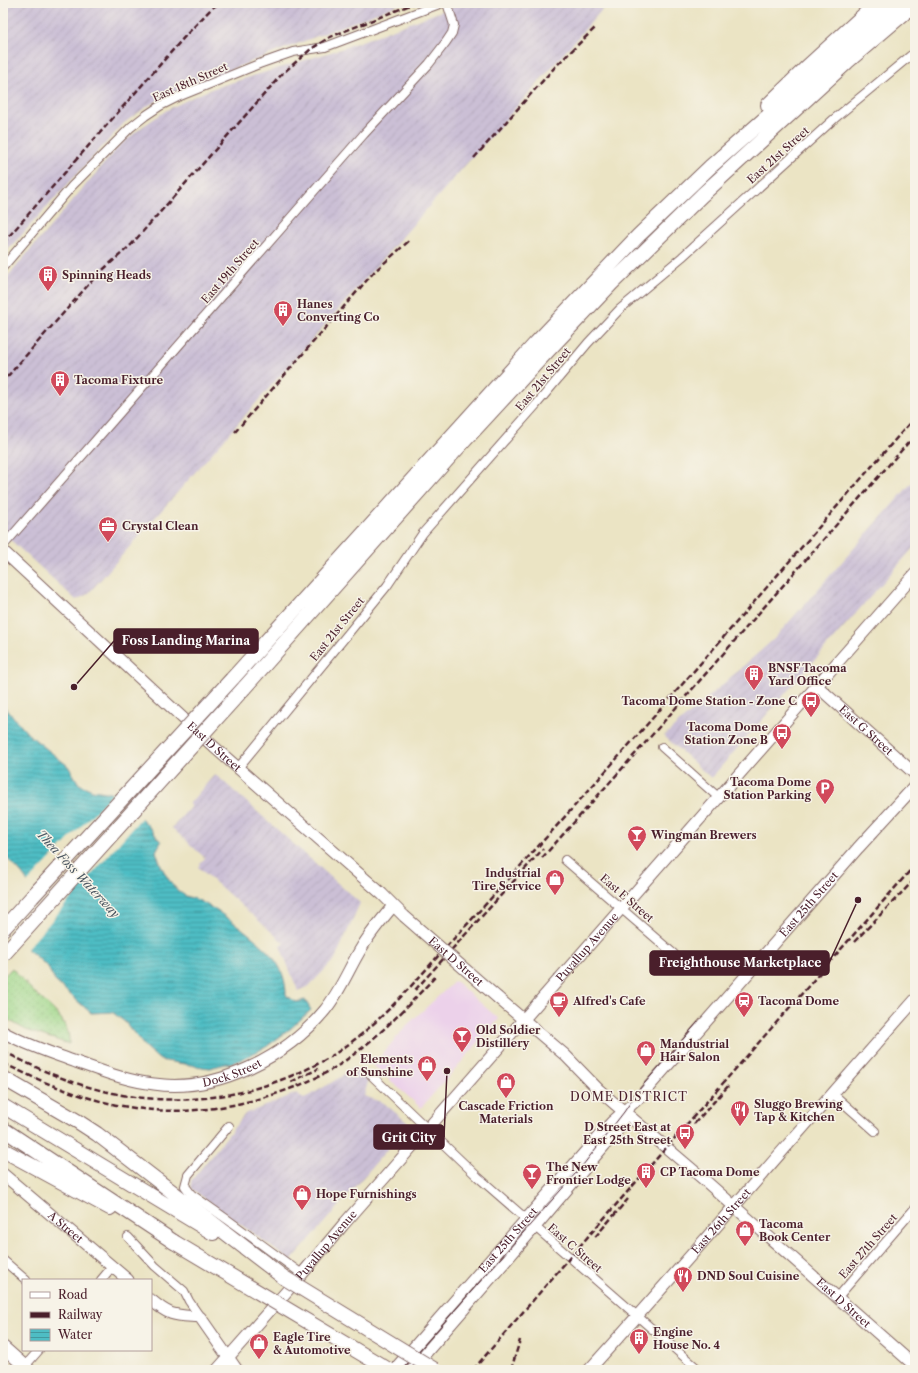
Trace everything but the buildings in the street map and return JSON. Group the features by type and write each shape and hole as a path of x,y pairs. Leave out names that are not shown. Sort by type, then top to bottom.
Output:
{"highway":[{"path":"710,167 784,88 877,3"},
{"path":"3,929 564,313 638,236 710,167 896,3"},
{"path":"3,955 454,452 612,283 702,195 847,62 915,5"},
{"path":"3,1078 77,1120 97,1134 283,1276"},
{"path":"3,1106 48,1132 435,1370"},
{"path":"3,1130 65,1177 389,1370"},
{"path":"3,1150 65,1177"}],"main road":[{"path":"3,1347 27,1368"}],"street":[{"name":"East 18th Street","path":"3,268 72,186 131,127 160,106 180,96 259,64 293,52 324,47 442,3"},
{"name":"East 19th Street","path":"3,546 364,134 429,64 452,33 454,25 447,3"},
{"name":"East 21st Street","path":"242,772 386,586 423,533 536,405 588,343 620,309 682,257 834,119 915,53"},
{"name":"East D Street","path":"3,551 242,772 498,998 565,1055 599,1090 915,1366"},
{"name":"Puyallup Avenue","path":"217,1370 622,909 718,797 915,575"},
{"name":"East G Street","path":"817,686 915,774"},
{"path":"662,747 718,797"},
{"name":"East 25th Street","path":"394,1370 620,1127 624,1112 858,848 915,786"},
{"name":"East E Street","path":"565,860 674,954"},
{"name":"Dock Street","path":"3,1032 42,1050 132,1081 156,1085 175,1085 213,1080 239,1073 273,1056 300,1036 325,1010 338,992 362,947 393,906"},
{"name":"East 26th Street","path":"589,1370 915,1000"},
{"name":"East C Street","path":"371,1075 478,1177 698,1368"},
{"path":"832,1093 875,1131"},
{"path":"229,1126 188,1175 185,1186 191,1194 302,1274"},
{"name":"A Street","path":"3,1174 127,1279"},
{"name":"East 27th Street","path":"837,1298 915,1208"},
{"name":"East 25th Street","path":"410,1370 531,1223"},
{"path":"128,1237 155,1266 184,1291 189,1301 236,1370"},
{"path":"3,1260 25,1279"},
{"path":"101,1279 112,1267"},
{"path":"152,1301 171,1314 200,1317"},
{"path":"27,1368 38,1351"}],"shaded area":[{"path":"3,3 403,3 185,87 149,105 124,123 3,255"},
{"path":"463,3 608,3 88,594 76,600 3,533 3,282 119,146 142,127 167,110 214,88 338,50"},
{"path":"915,479 915,546 711,778 664,736 774,639"},
{"path":"215,774 360,903 335,959 309,986 298,991 280,946 284,943 198,867 205,858 172,828 191,806 189,804"},
{"path":"455,981 499,1019 421,1108 373,1065 407,1025"},
{"path":"353,1067 368,1082 364,1096 384,1103 409,1124 291,1261 192,1189 191,1181 245,1114 297,1093 304,1099 339,1078"}],"green space":[{"path":"12,968 57,1014 69,1035 69,1044 26,1030 3,1017 3,977"}],"water":[{"name":"Thea Foss Waterway","path":"3,705 28,734 68,766 79,784 92,790 116,795 146,823 161,842 156,851 163,870 171,883 181,893 198,900 218,912 241,928 262,946 271,955 281,970 285,982 286,995 296,1002 305,1000 311,1010 289,1030 266,1047 238,1061 209,1068 160,1060 145,1047 125,1022 112,1012 91,1013 55,981 47,966 25,947 29,903 27,881 13,864 3,855"}],"pier":[{"path":"114,792 117,793 142,817 26,950 23,947 20,928 27,908 26,884"}],"tram line":[{"path":"402,1370 583,1165 624,1112 638,1091 698,1022"},
{"path":"3,1361 13,1370"}],"railway":[{"path":"3,243 187,34 211,9 219,3"},
{"path":"7,377 97,275 131,245 282,74 311,49 330,37 415,3"},
{"path":"474,158 555,67 595,28"},
{"path":"235,432 374,272 410,240"},
{"path":"3,1051 54,1075 105,1091 157,1099 185,1099 213,1097 254,1089 270,1084 313,1066 349,1044 393,1005 421,976 582,798 678,690 915,417"},
{"path":"542,858 915,435"},
{"path":"415,990 543,849"},
{"path":"473,1370 585,1240 915,865"},
{"path":"854,942 915,879"},
{"path":"3,1063 68,1091 99,1101 163,1111 195,1110 229,1106 284,1091 322,1075 339,1065 378,1035 435,977"},
{"path":"291,1082 318,1069"},
{"path":"694,1124 729,1085"},
{"path":"595,1237 628,1199"},
{"path":"511,1370 520,1340"}],"place":[{"name":"Spinning Heads","path":"48,292"},
{"name":"Hanes Converting Co","path":"283,327"},
{"name":"Tacoma Fixture","path":"60,397"},
{"name":"Crystal Clean","path":"108,543"},
{"name":"Foss Landing Marina","path":"74,687"},
{"name":"BNSF Tacoma Yard Office","path":"754,691"},
{"name":"Tacoma Dome Station - Zone C","path":"811,718"},
{"name":"Tacoma Dome Station Zone B","path":"782,750"},
{"name":"Tacoma Dome Station Parking","path":"825,805"},
{"name":"Wingman Brewers","path":"637,852"},
{"name":"Industrial Tire Service","path":"555,896"},
{"name":"Freighthouse Marketplace","path":"858,900"},
{"name":"Alfred's Cafe","path":"559,1018"},
{"name":"Tacoma Dome","path":"744,1018"},
{"name":"Old Soldier Distillery","path":"462,1053"},
{"name":"Mandustrial Hair Salon","path":"646,1067"},
{"name":"Grit City","path":"447,1071"},
{"name":"Elements of Sunshine","path":"427,1082"},
{"name":"Cascade Friction Materials","path":"506,1099"},
{"name":"Sluggo Brewing Tap & Kitchen","path":"740,1127"},
{"name":"D Street East at East 25th Street","path":"685,1150"},
{"name":"CP Tacoma Dome","path":"646,1189"},
{"name":"The New Frontier Lodge","path":"532,1190"},
{"name":"Hope Furnishings","path":"302,1211"},
{"name":"Tacoma Book Center","path":"745,1247"},
{"name":"DND Soul Cuisine","path":"683,1293"},
{"name":"Engine House No. 4","path":"639,1355"},
{"name":"Eagle Tire & Automotive","path":"259,1360"}],"district":[{"name":"DOME DISTRICT","path":"629,1097"}]}
